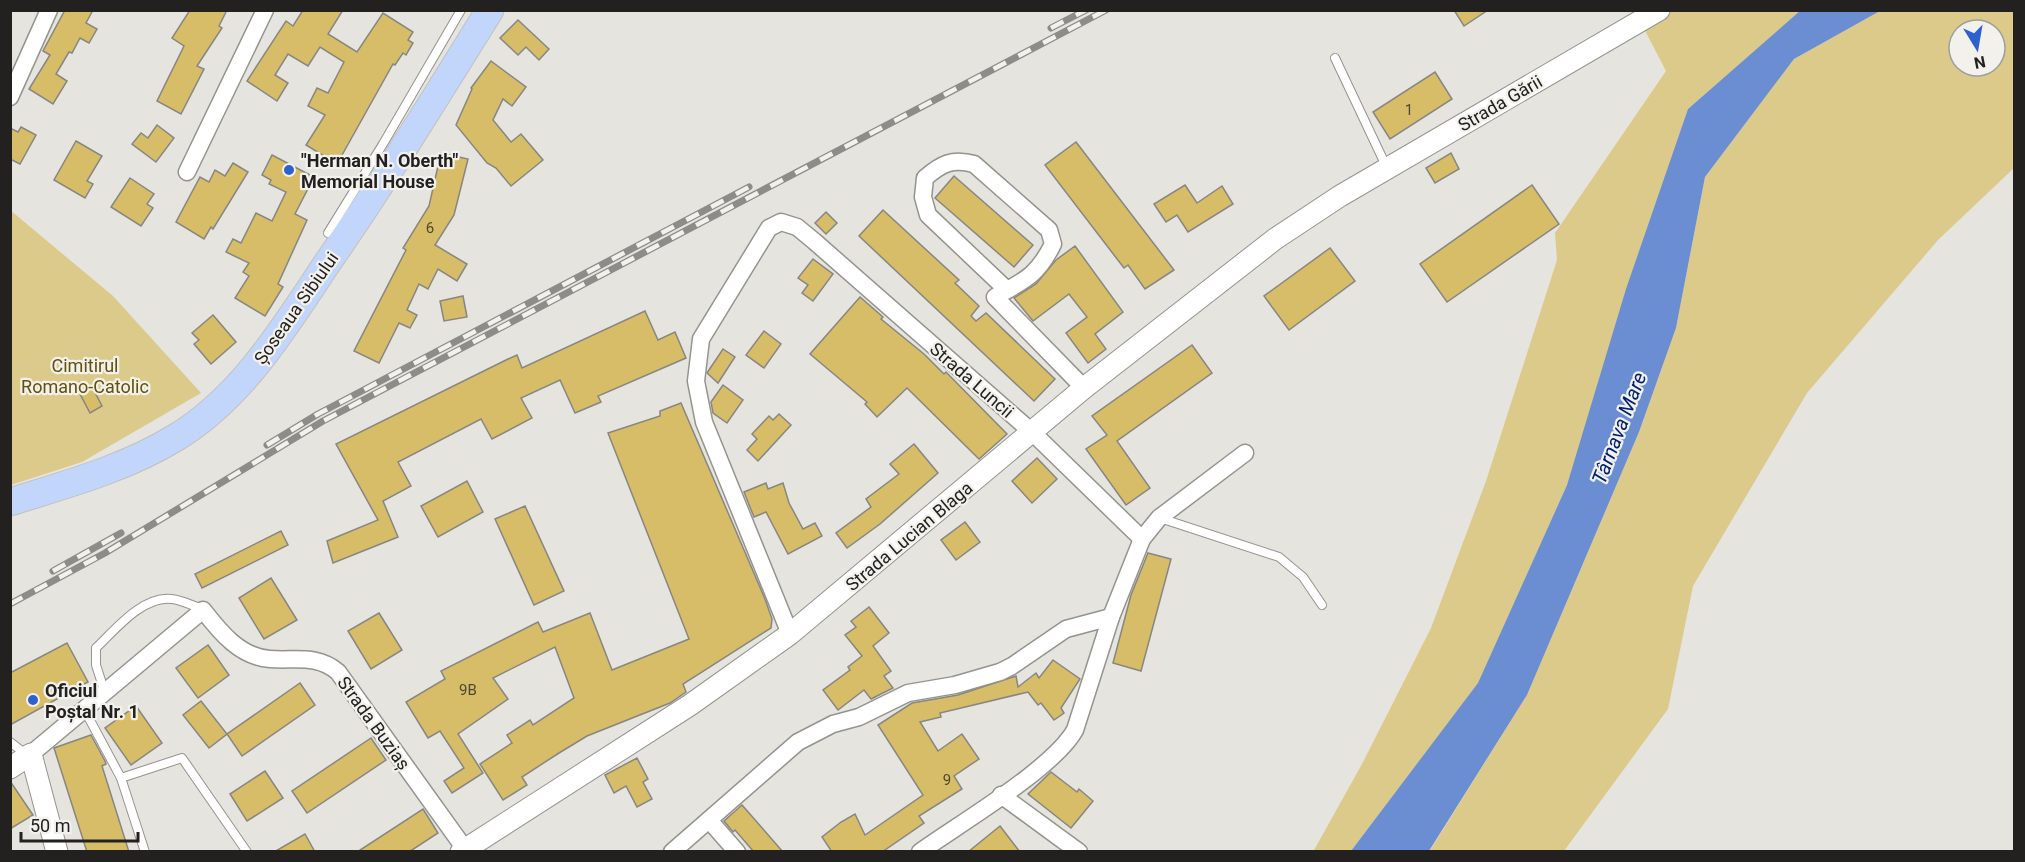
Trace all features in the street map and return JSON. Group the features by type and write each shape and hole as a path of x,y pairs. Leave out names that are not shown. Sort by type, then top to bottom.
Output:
{"main road":[{"name":"Șoseaua Sibiului","path":"10,502 133,460 176,438 225,399 250,373 284,327 380,187 490,10"}],"street":[{"path":"10,97 49,10"},
{"path":"187,172 265,10"},
{"name":"Strada Gării","path":"1340,196 1659,10"},
{"path":"1007,290 928,214 923,197 925,178 942,164 960,160 974,164 1049,230 1053,244 1042,265 1007,290 995,297 1084,388"},
{"name":"Strada Lucian Blaga","path":"463,850 690,705 790,634 1033,434 1084,388 1275,239 1340,196"},
{"name":"Strada Luncii","path":"790,634 704,422 696,381 701,339 769,228 781,222 796,226 1033,434 1142,539"},
{"path":"920,852 1002,795 1066,745 1075,730 1111,617 1142,539 1159,518 1245,453"},
{"path":"57,852 23,759 83,708 105,694 203,610"},
{"name":"Strada Buziaș","path":"203,610 220,632 236,646 253,655 269,659 312,659 328,663 338,672 463,850"},
{"path":"672,852 798,742 833,724 859,717 908,693 986,677 1012,666 1066,629 1111,617"},
{"path":"1002,795 1080,852"},
{"path":"709,820 737,852"}],"lane":[{"path":"327,233 383,144 461,10"},
{"path":"1335,58 1388,168"},
{"path":"1159,518 1278,557 1303,577 1322,605"},
{"path":"105,694 96,665 96,648 133,614 157,599 172,599 203,610"},
{"path":"83,708 121,778 145,852"},
{"path":"10,742 23,759"},
{"path":"121,778 182,758 247,852"}],"green space":[{"path":"1659,11 1801,11 1688,109 1567,485 1478,684 1351,851 1313,852 1362,764 1431,628 1486,481 1557,260 1555,233 1666,71 1640,21"},
{"path":"1880,11 2014,11 2014,168 1938,240 1807,393 1693,586 1668,709 1564,851 1429,852 1527,695 1639,432 1676,328 1705,177 1794,59"},
{"name":"Cimitirul Romano-Catolic","path":"10,210 113,296 201,393 82,462 11,485"}],"water":[{"name":"Târnava Mare","path":"1801,10 1880,11 1794,59 1705,177 1676,328 1639,432 1527,695 1429,851 1351,851 1478,683 1567,485 1626,289 1688,109"}],"building":[{"path":"65,10 93,10 86,23 97,29 89,43 80,38 56,74 67,81 53,104 29,89 50,55 43,51"},
{"path":"190,10 227,10 219,26 222,28 197,66 204,69 181,114 157,101 184,46 172,38"},
{"path":"303,10 343,10 328,34 357,52 383,13 413,32 408,40 413,43 406,55 403,53 395,65 393,64 337,164 306,145 325,115 308,106 317,88 328,93 344,62 320,47 308,66 288,54 275,75 288,83 277,101 247,81 286,21 293,26"},
{"path":"1454,10 1488,10 1464,26"},
{"path":"518,20 549,49 539,60 526,47 518,55 500,38"},
{"path":"491,61 526,87 512,106 503,99 493,120 511,142 521,134 543,160 511,186 496,168 487,163 456,125 471,88"},
{"path":"1435,72 1452,99 1390,139 1373,112"},
{"path":"157,125 174,138 156,162 132,144 141,133 148,138"},
{"path":"21,127 36,135 20,164 10,159 10,128 18,132"},
{"path":"76,141 102,156 87,181 93,184 85,198 54,180"},
{"path":"1076,142 1174,270 1145,289 1128,265 1124,268 1045,165"},
{"path":"441,153 468,159 454,215 435,245 467,264 457,281 438,269 428,289 419,284 407,310 417,315 410,328 399,323 379,363 354,351 406,250 403,248 429,206"},
{"path":"1451,153 1459,169 1435,183 1426,168"},
{"path":"272,155 314,177 295,214 307,220 278,284 283,287 265,316 235,298 249,276 243,272 249,263 226,252 233,239 241,243 256,213 272,221 286,192 269,184 271,180 262,175"},
{"path":"233,163 248,172 213,229 211,227 204,239 176,222 200,177 209,182 215,170 225,176"},
{"path":"954,176 1033,245 1014,267 935,198"},
{"path":"130,178 154,194 147,204 153,208 141,226 111,207"},
{"path":"1185,185 1197,203 1222,186 1233,204 1188,232 1177,215 1166,222 1154,204"},
{"path":"1532,185 1559,224 1447,302 1420,264"},
{"path":"883,210 959,280 955,283 979,306 971,316 976,321 986,313 1055,379 1034,401 859,236"},
{"path":"826,212 837,223 826,234 815,223"},
{"path":"1075,246 1123,312 1095,334 1106,349 1088,363 1066,333 1087,317 1069,294 1033,321 1014,298 1036,284 1056,260"},
{"path":"1330,248 1355,281 1289,330 1264,296"},
{"path":"813,259 833,274 813,301 802,293 808,285 798,278"},
{"path":"463,296 467,317 444,321 440,301"},
{"path":"860,297 883,317 881,319 924,354 944,374 946,372 1007,434 979,459 907,388 877,417 865,404 867,402 810,354"},
{"path":"645,311 658,340 675,332 686,358 598,396 601,402 575,413 560,380 521,398 532,418 492,439 481,419 398,462 411,486 383,501 398,537 333,563 327,541 378,520 336,444 517,355 522,368"},
{"path":"213,315 236,342 211,364 194,344 199,340 192,333"},
{"path":"764,331 781,344 764,368 746,355"},
{"path":"1192,345 1212,373 1117,441 1150,488 1126,505 1086,449 1107,435 1092,416"},
{"path":"723,349 735,357 718,383 707,373"},
{"path":"80,382 92,387 102,406 90,413 80,394"},
{"path":"723,385 743,400 727,423 713,413 711,402"},
{"path":"681,403 765,599 772,619 771,628 683,684 686,692 670,703 587,736 559,753 522,777 527,785 503,800 480,764 512,743 507,735 530,720 533,725 574,698 555,647 493,678 508,699 458,734 483,773 452,793 444,781 464,768 440,731 428,738 406,702 445,679 441,671 538,622 543,632 590,613 612,670 689,639 608,433 660,416 660,411"},
{"path":"779,414 791,425 758,461 747,450 757,439 752,434 769,416 773,420"},
{"path":"914,444 938,473 880,524 847,548 836,533 871,507 866,499 899,474 890,464"},
{"path":"1037,458 1057,479 1032,503 1012,481"},
{"path":"467,481 483,512 438,537 421,506"},
{"path":"766,483 768,489 783,483 789,503 803,529 815,523 822,536 788,554 766,512 754,517 744,492"},
{"path":"525,506 564,591 534,605 495,519"},
{"path":"965,522 980,542 956,560 941,540"},
{"path":"281,531 288,545 202,588 195,574"},
{"path":"1148,553 1171,559 1141,671 1113,663 1131,595"},
{"path":"271,578 297,620 264,639 239,598"},
{"path":"869,607 889,633 873,646 891,671 884,676 893,688 871,699 864,690 838,710 823,690 850,670 848,667 862,656 845,635 856,627 851,621"},
{"path":"379,613 402,650 371,669 348,631"},
{"name":"Oficiul Poștal Nr. 1","path":"67,643 88,682 10,725 10,673"},
{"path":"208,645 229,675 198,698 176,668"},
{"path":"1053,660 1080,679 1061,708 1064,713 1054,720 1041,703 1038,705 1028,692 940,713 941,717 920,722 938,751 962,734 979,759 954,776 962,789 919,816 924,823 882,852 832,852 822,837 841,822 855,814 865,835 923,795 878,725 912,703 958,695 1016,676 1018,687 1036,673 1039,678"},
{"path":"300,683 315,705 242,756 227,734"},
{"path":"201,701 227,734 209,748 183,715"},
{"path":"136,706 162,743 131,765 105,728"},
{"path":"91,735 106,764 102,766 129,852 87,852 54,748"},
{"path":"371,738 386,760 307,813 292,791"},
{"path":"637,758 648,779 643,782 652,799 637,807 626,786 614,793 605,775"},
{"path":"265,771 283,798 247,821 230,794"},
{"path":"1051,772 1077,792 1079,789 1093,801 1071,828 1028,794"},
{"path":"10,781 33,815 10,829"},
{"path":"742,805 783,852 754,852 735,830 733,832 724,821"},
{"path":"423,809 438,833 409,852 357,852"},
{"path":"1000,826 1020,852 968,852"},
{"path":"305,834 315,852 274,852"}],"railway":[{"path":"1051,28 1086,10"},
{"path":"10,604 105,553 323,421 1106,10"},
{"path":"267,445 318,414 749,187"},
{"path":"53,571 121,533"}],"place":[{"name":"\"Herman N. Oberth\" Memorial House","path":"289,170"},
{"name":"Oficiul Poștal Nr. 1","path":"33,700"}]}
